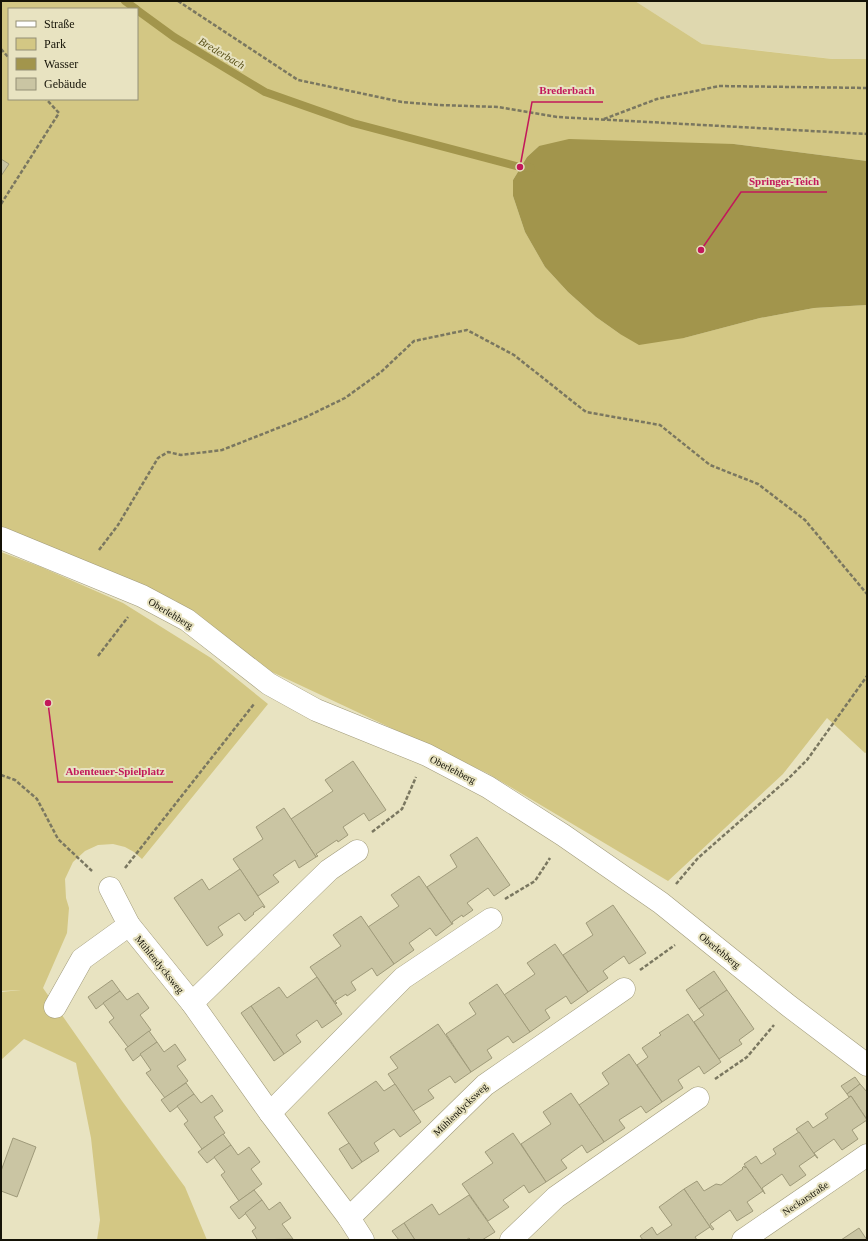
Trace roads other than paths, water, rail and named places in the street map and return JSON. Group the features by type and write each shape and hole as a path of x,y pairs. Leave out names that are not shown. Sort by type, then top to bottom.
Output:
{"street":[{"name":"Oberlehberg","path":"1,538 142,596 187,620 269,684 316,710 427,755 488,787 564,835 661,903 789,1006 867,1065"},
{"name":"Mühlendycksweg","path":"192,1003 329,870 357,851"},
{"name":"Mühlendycksweg","path":"110,888 129,924 192,1003 270,1113 349,1218 363,1240"},
{"path":"270,1113 403,978 491,919"},
{"name":"Mühlendycksweg","path":"55,1007 82,959 129,924"},
{"name":"Mühlendycksweg","path":"349,1218 485,1085 624,989"},
{"path":"511,1240 556,1197 698,1098"},
{"name":"Neckarstraße","path":"743,1240 867,1155"}],"water":[{"path":"569,139 734,144 867,161 867,305 814,308 760,318 684,338 639,345 596,317 568,292 545,267 525,232 513,196 513,180 527,157 539,146"}],"waterway":[{"name":"Brederbach","path":"125,1 135,8"},
{"name":"Brederbach","path":"138,11 174,37 265,92 353,123 520,167 531,168"}],"place":[{"name":"Brederbach","path":"520,167"},
{"name":"Springer-Teich","path":"701,250"},
{"name":"Abenteuer-Spielplatz","path":"48,703"}]}
